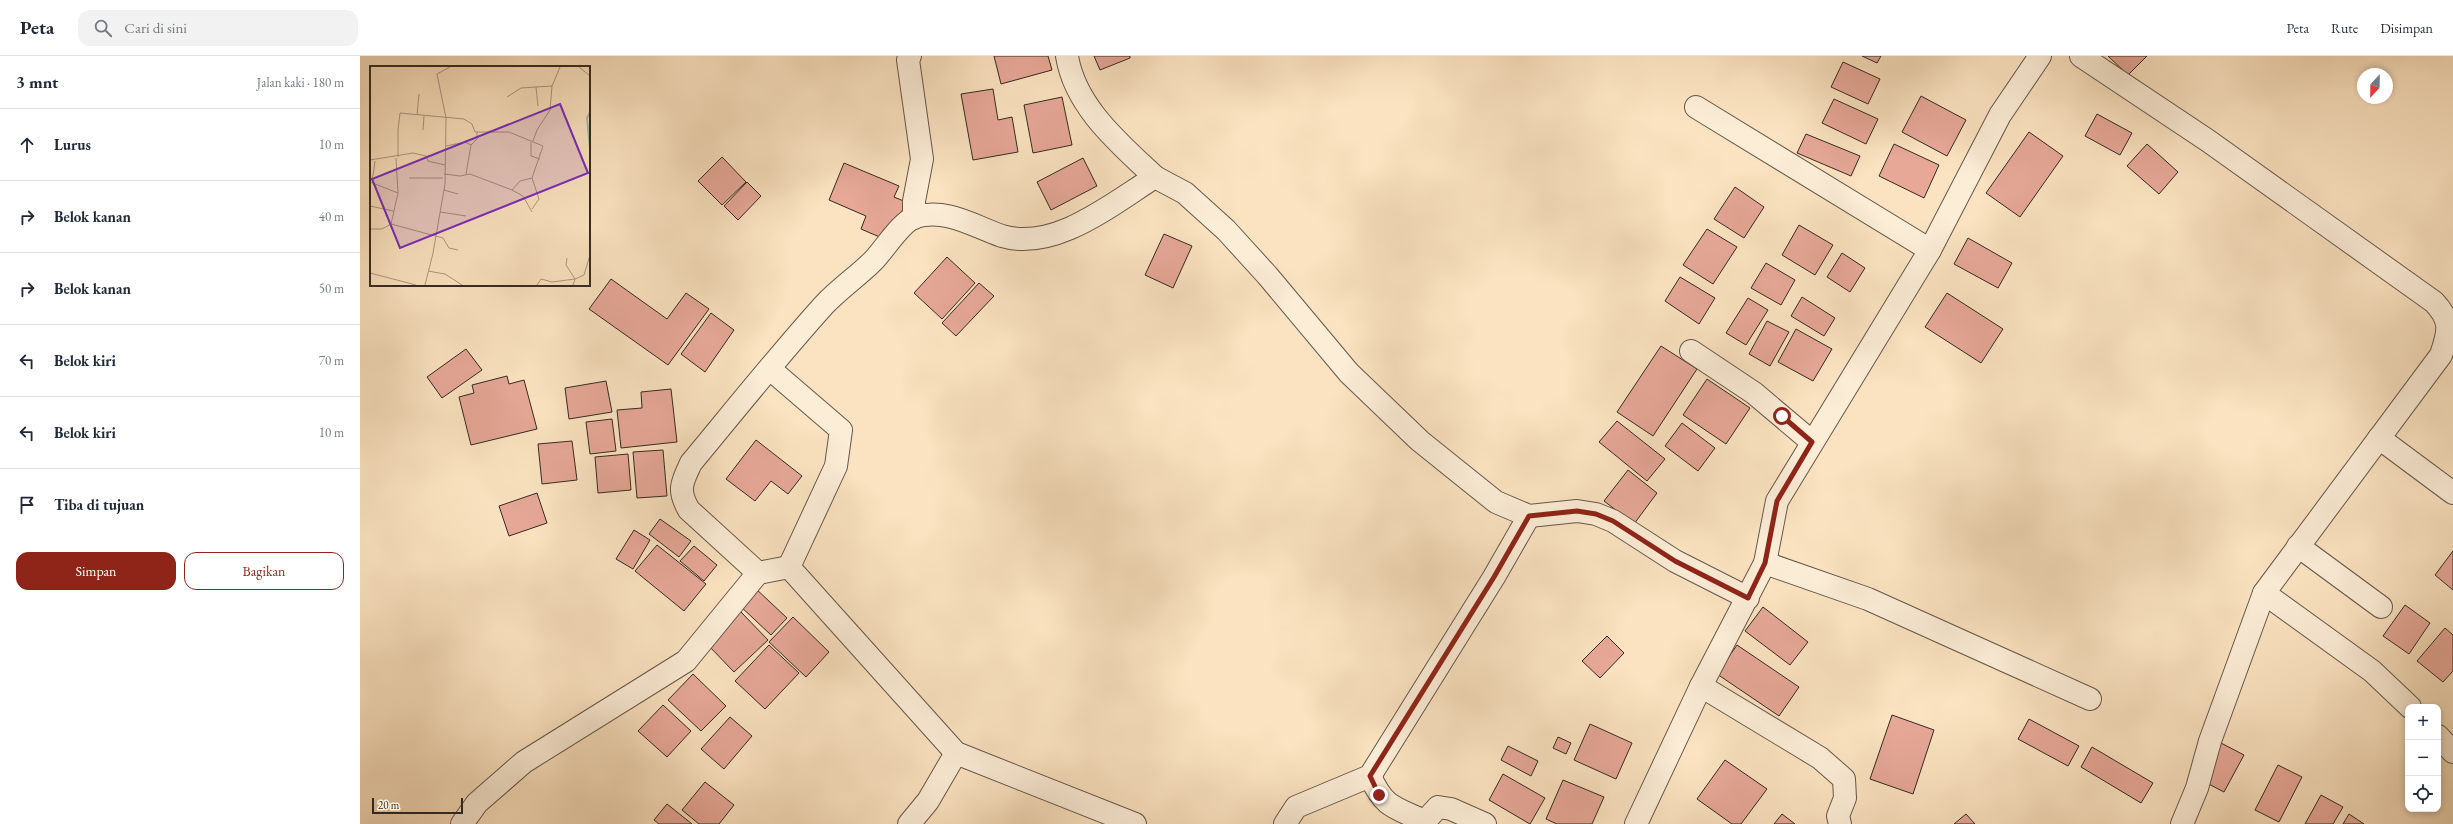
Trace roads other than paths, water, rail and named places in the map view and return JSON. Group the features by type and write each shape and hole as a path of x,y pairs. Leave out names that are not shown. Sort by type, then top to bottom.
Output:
{"street":[{"path":"910,56 908,60 922,158 914,201 914,218"},
{"path":"1067,56 1074,78 1089,109 1121,145 1155,177 1185,193 1226,230 1267,275 1349,373 1420,441 1496,502 1529,516 1577,511 1596,514 1613,521 1675,561 1748,598"},
{"path":"1636,824 1701,686 1765,563 1777,501 1930,250 2000,115 2040,56"},
{"path":"2082,56 2207,140 2434,302 2444,312 2450,330 2440,355 2264,593 2210,741 2196,788 2182,824"},
{"path":"1696,107 1930,250"},
{"path":"758,573 689,510 682,497 682,481 691,463 825,304 873,261 914,218 938,215 951,216 1003,236 1023,239 1045,238 1073,227 1155,177"},
{"path":"1691,351 1754,393 1812,442"},
{"path":"770,369 841,430 836,466 789,567"},
{"path":"2379,438 2453,493"},
{"path":"1285,824 1296,807 1370,776 1490,584 1529,516"},
{"path":"2298,546 2381,608"},
{"path":"1765,563 1868,599 2090,699"},
{"path":"462,824 477,803 524,762 686,661 758,573 789,567"},
{"path":"789,567 956,753 1136,824"},
{"path":"2264,593 2372,671 2407,704"},
{"path":"1701,686 1820,758 1844,779 1845,798 1838,816 1840,824"},
{"path":"2441,739 2453,752"},
{"path":"909,824 928,800 956,753"},
{"path":"1370,776 1379,795 1387,804 1422,820 1428,818 1438,807 1451,809 1485,824"}]}
